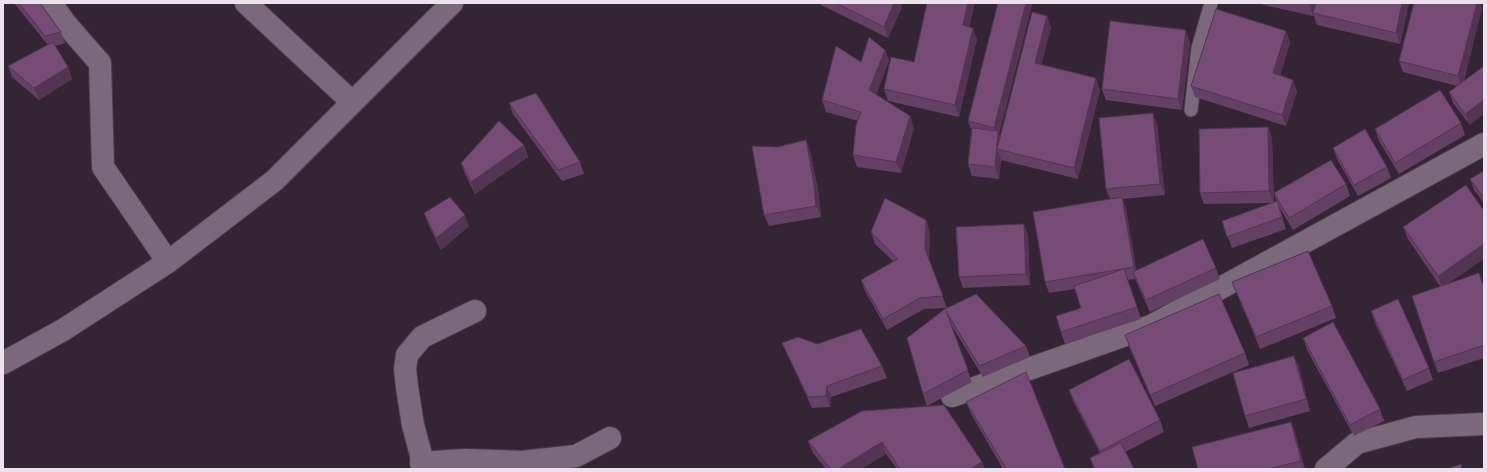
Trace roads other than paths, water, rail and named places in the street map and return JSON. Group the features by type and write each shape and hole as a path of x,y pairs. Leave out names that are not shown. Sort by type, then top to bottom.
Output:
{"street":[{"path":"51,3 65,23 100,63 103,166 168,262"},
{"path":"246,3 352,102"},
{"path":"3,363 63,330 168,262 275,180 452,3"},
{"path":"952,396 1151,326 1484,144"},
{"path":"475,311 422,337 407,355 405,369 407,387 422,466 465,460 522,462 576,456 610,438"},
{"path":"1326,469 1357,444 1416,427 1484,424"}],"lane":[{"path":"1190,110 1198,48 1211,3"}]}
